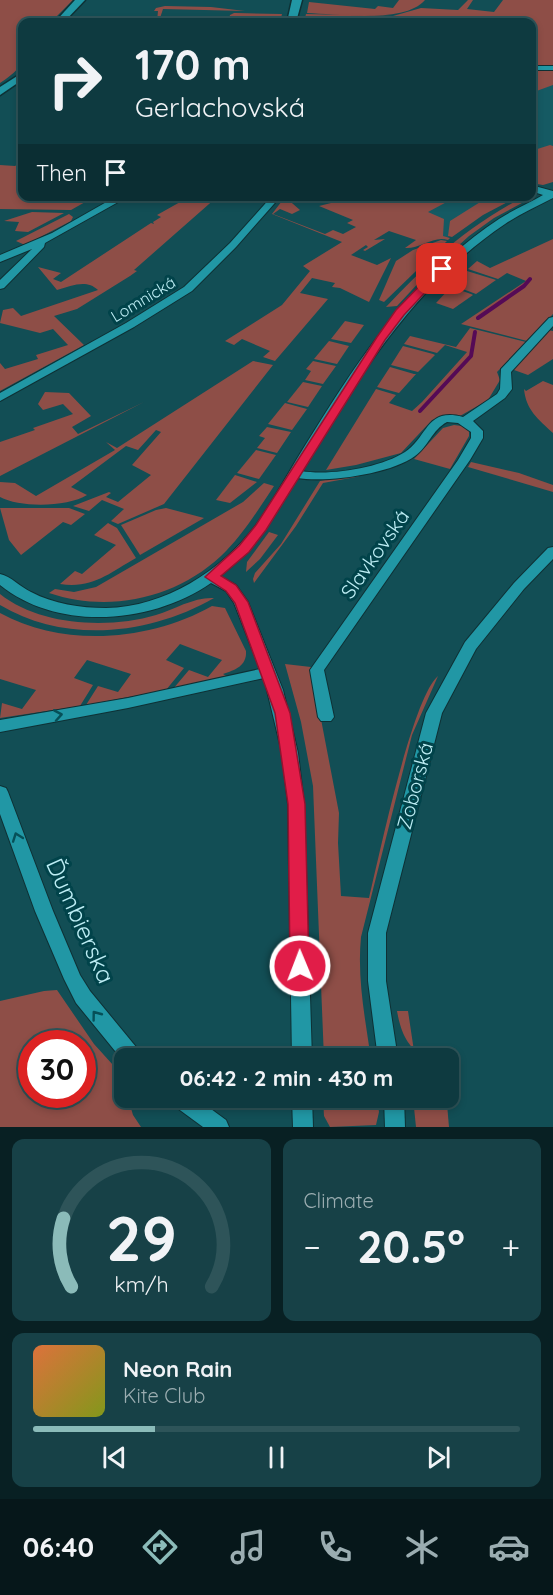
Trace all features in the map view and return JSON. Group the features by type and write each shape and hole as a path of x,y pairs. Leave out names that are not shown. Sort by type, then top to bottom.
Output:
{"street":[{"path":"63,18 80,0"},
{"path":"292,18 297,0"},
{"path":"536,68 553,68"},
{"path":"0,92 18,79"},
{"path":"536,189 552,194"},
{"path":"0,578 26,597 40,603 71,610 107,613 141,609 174,599 212,577 244,549 261,527 380,339 400,312 425,285 485,232 552,194"},
{"path":"0,259 46,239 116,201"},
{"name":"Lomnická","path":"0,398 130,325 188,289 233,245 273,201"},
{"path":"0,286 46,239"},
{"path":"294,474 319,477 341,474 404,458 440,421 450,419 465,421 501,396 506,389 505,371 553,320"},
{"name":"Slavkovská","path":"326,717 317,670 477,438 477,431 465,421"},
{"name":"Zoborská","path":"386,1048 379,993 377,933 434,713 470,646 519,586 553,551"},
{"path":"212,577 237,594 269,672 282,713 296,804 302,1048"},
{"path":"0,726 128,703 269,672"},
{"name":"Ďumbierska","path":"0,792 44,911 73,979 83,997 124,1048"},
{"path":"193,1108 219,1127"},
{"path":"302,1108 303,1127"},
{"path":"394,1108 395,1127"}],"shaded area":[{"path":"0,0 73,0 55,18 18,18 18,68 0,83"},
{"path":"399,0 425,0 415,7 387,15 352,16 307,13 309,2 375,9 378,6 393,8"},
{"path":"468,0 473,0 467,9 494,12 503,0 553,0 553,67 536,66 536,18 305,18 306,14 393,16 421,8 458,10"},
{"path":"165,6 211,7 245,11 163,9 160,18 157,18 158,11 154,11 156,8"},
{"path":"234,13 282,14 281,18 229,18"},
{"path":"536,70 553,70 553,85 536,91"},
{"path":"536,71 553,72 553,179 536,179"},
{"path":"553,146 553,182 543,185 536,184 536,149"},
{"path":"18,164 18,201 87,201 71,210 0,209 0,165 15,166"},
{"path":"182,201 212,201 134,270 137,271 77,309 54,316 84,345 0,391 0,363 5,369 38,359 36,355 68,345 53,329 40,333 0,323 3,310 13,308 21,316 98,290 84,284 57,290 38,267 61,273 53,279 61,282 151,223 154,224 153,222 161,217 157,215"},
{"path":"282,201 290,201 300,210 292,214 280,209 273,214 325,234 333,230 343,234 356,227 347,223 353,220 319,206 339,201 449,201 428,212 444,219 443,236 450,238 448,240 437,239 405,248 416,240 389,231 374,240 385,239 365,251 363,250 368,247 366,245 351,255 377,265 391,258 369,302 340,288 332,287 335,283 312,278 300,293 328,299 275,361 263,357 270,351 242,339 234,345 225,341 282,305 310,271 303,266 342,242 272,214"},
{"path":"398,201 506,201 470,221 447,238 384,217"},
{"path":"482,201 509,201 483,215 452,237 448,236 450,221"},
{"path":"515,201 526,201 494,218 469,236 424,277 397,306 386,307 418,274 450,246"},
{"path":"32,212 64,213 28,232 15,231 19,222 4,221"},
{"path":"69,214 73,217 71,221 25,245 16,241"},
{"path":"553,239 553,314 527,341 461,324 526,281 507,273 498,279 468,269 477,261 490,268"},
{"path":"441,240 447,241 384,302 379,300 396,261 413,250"},
{"path":"467,271 496,280 476,294 452,285"},
{"path":"451,287 473,295 453,309 436,303"},
{"path":"345,321 364,325 351,343 331,339"},
{"path":"470,328 526,342 497,372 500,380 488,400 460,416 445,416 432,420 401,453 326,470 376,389 396,395 389,403 412,411 467,352 445,345 437,353 404,344 410,336 456,347"},
{"path":"548,330 553,331 553,359 528,375 514,370 513,368"},
{"path":"329,341 349,346 337,364 314,359"},
{"path":"403,346 435,355 418,372 391,365"},
{"path":"253,361 273,365 164,504 118,524 111,521 124,509 102,500 89,511 73,506 109,492 111,493 106,497 118,502 151,475 132,465 161,432 156,430 138,450 126,446 71,487 87,495 79,499 44,505 19,503 0,497 0,482 15,483 36,496 115,450 106,442 117,448"},
{"path":"313,361 336,366 323,384 305,380 311,371 306,369"},
{"path":"390,367 416,374 399,393 377,387"},
{"path":"543,381 553,385 553,433 534,414 525,396 524,389 526,391"},
{"path":"303,382 322,386 308,407 287,402"},
{"path":"45,392 69,393 91,416 72,427 78,434 144,402 0,476 0,442 73,414 63,404 43,410 38,404"},
{"path":"285,403 307,409 292,430 268,424"},
{"path":"454,425 462,426 469,431 469,436 450,469 414,459 443,428"},
{"path":"267,427 291,432 277,453 257,448 265,438 259,436"},
{"path":"256,450 276,455 259,479 237,473"},
{"path":"471,462 519,473 553,485 553,492 468,467"},
{"path":"392,467 323,483 296,526 254,583 255,573 281,544 320,481"},
{"path":"235,475 257,482 230,503 216,500"},
{"path":"264,483 274,486 236,540 203,571 183,583 140,598 117,601 94,602 49,593 55,589 74,592 96,587 243,502"},
{"path":"0,508 69,508 85,514 71,525 63,522 21,555 9,540"},
{"path":"166,508 204,518 140,555 121,525"},
{"path":"108,523 117,528 136,558 91,582 60,584 75,571 82,574 116,545 94,535"},
{"path":"269,532 278,535 260,559 246,572 247,562"},
{"path":"0,594 16,605 35,613 75,622 97,623 156,615 192,601 214,598 189,611 135,627 79,630 52,626 25,617 0,605"},
{"path":"212,606 225,608 246,651 242,664 223,674 228,677 173,689 189,670 208,677 222,660 180,644 166,660 184,668 166,690 86,705 98,686 118,692 131,674 87,660 74,678 93,685 80,706 0,718 2,703 22,709 36,690 0,679 0,613 51,632 107,636 162,627"},
{"path":"285,664 311,667 339,813 341,896 369,898 407,745 428,690 438,676 412,735 361,937 361,983 369,1048 324,1048 313,786 301,722"},
{"path":"57,990 84,1030 18,1030 18,1108 96,1108 96,1046 114,1066 114,1108 131,1108 141,1127 0,1127 0,1001"},
{"path":"397,1011 408,1011 414,1048 408,1043 400,1026"},
{"path":"324,1108 378,1108 379,1112 376,1125 330,1127 324,1116"},
{"path":"414,1108 447,1108 449,1127 416,1127"}],"waterway":[{"path":"478,318 524,286 530,279"},
{"path":"420,411 471,356 475,332"}],"route":[{"path":"300,966 296,804 290,753 282,713 276,690 237,594 212,577 244,549 261,527 380,339 400,312 442,269"}]}
